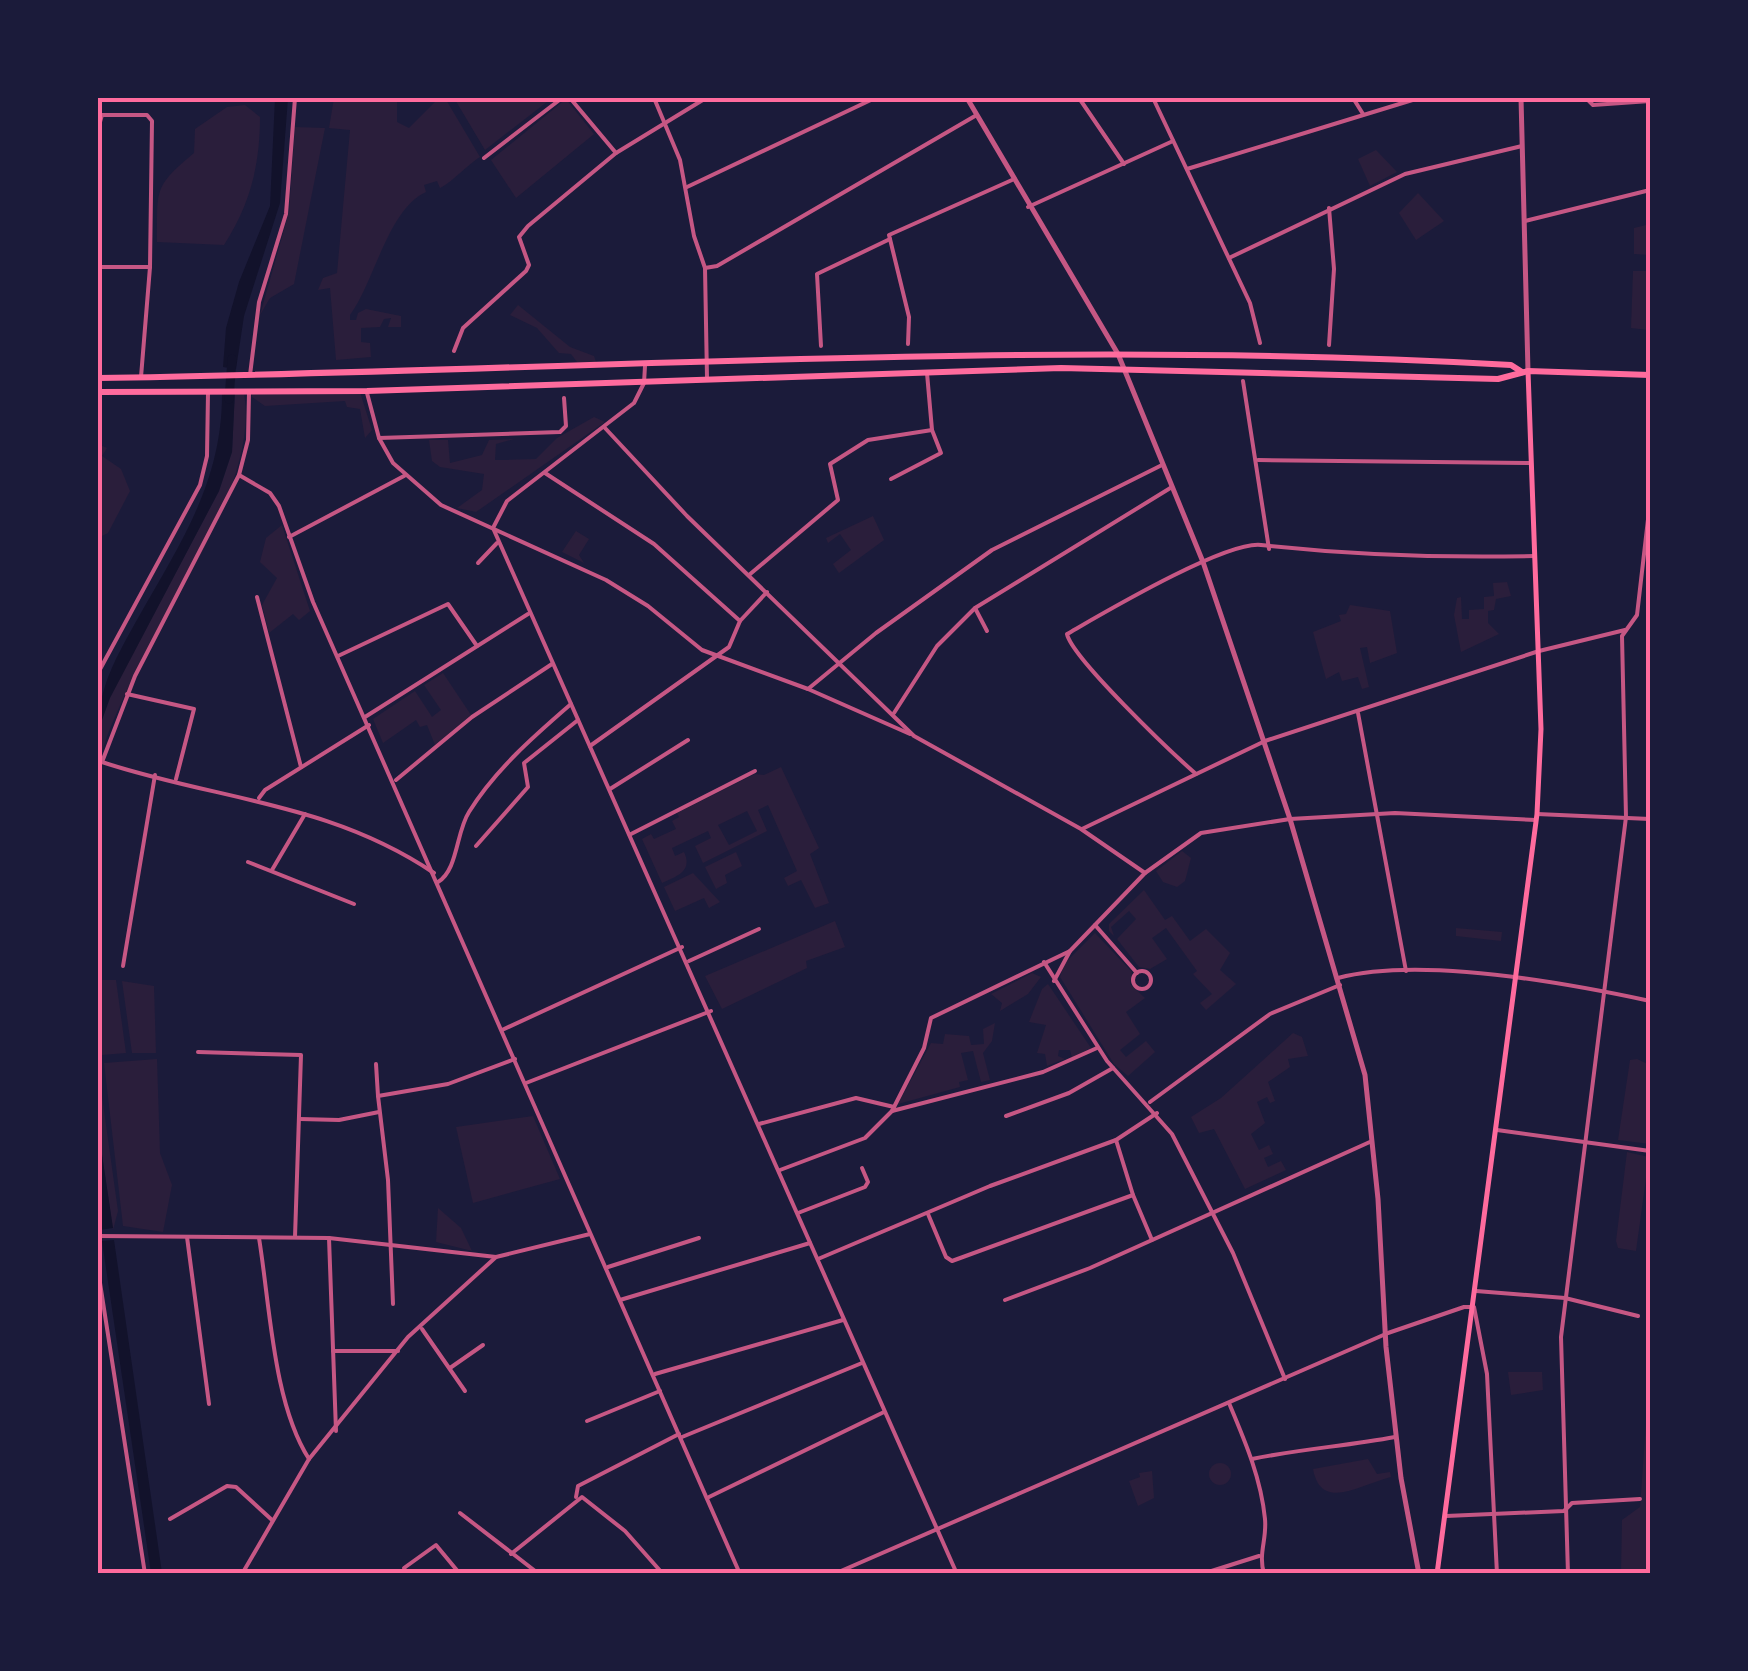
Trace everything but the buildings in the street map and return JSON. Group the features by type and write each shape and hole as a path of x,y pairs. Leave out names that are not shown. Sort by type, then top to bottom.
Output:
{"highway":[{"path":"98,378 1118,354 1330,356 1511,365 1525,371 1650,374"},
{"path":"98,392 367,391 1124,368 1498,378 1511,378 1525,371"}],"main road":[{"path":"1438,1574 1537,817 1539,651 1525,371"}],"street":[{"path":"246,375 259,302 286,214 294,98"},
{"path":"484,158 562,98"},
{"path":"570,98 616,153"},
{"path":"654,98 687,187 694,236 705,268 708,380"},
{"path":"454,351 463,328 530,265 520,245 522,232 616,153 706,98"},
{"path":"687,187 875,98"},
{"path":"968,98 1012,180 1118,354 1203,562 1290,819 1364,1074 1397,1437 1418,1574"},
{"path":"1079,98 1124,164"},
{"path":"1153,98 1230,258 1255,318 1260,343"},
{"path":"1353,98 1363,114"},
{"path":"1187,169 1419,98"},
{"path":"1521,98 1525,371"},
{"path":"1586,98 1593,104 1650,101"},
{"path":"98,129 102,116 109,114 147,115 152,120 150,267 140,377"},
{"path":"705,268 718,266 975,116"},
{"path":"1028,207 1173,141"},
{"path":"1230,258 1404,174 1522,146"},
{"path":"908,344 909,317 889,235 1012,180"},
{"path":"1525,221 1650,190"},
{"path":"1329,208 1334,269 1329,345"},
{"path":"821,346 816,274 890,239"},
{"path":"98,267 150,267"},
{"path":"645,366 644,383 634,403 500,509 493,528 528,614 711,1011 842,1320 957,1574"},
{"path":"890,480 940,454 932,430 926,373"},
{"path":"1243,381 1270,549"},
{"path":"367,391 379,438 404,476 441,506 634,596 714,655 808,688 914,736 1082,829 1145,874"},
{"path":"98,674 200,484 208,456 211,393"},
{"path":"245,393 248,440 239,475 127,694 102,762 306,812 362,832 434,873"},
{"path":"379,438 560,432 566,426 564,398"},
{"path":"605,428 914,736"},
{"path":"750,575 838,500 830,464 868,440 932,430"},
{"path":"1258,460 1531,463"},
{"path":"808,688 992,550 1163,464"},
{"path":"545,473 654,544 740,620"},
{"path":"239,475 275,499 338,656 740,1574"},
{"path":"289,537 404,476"},
{"path":"893,714 937,646 975,608 1172,486"},
{"path":"1568,1574 1561,1386 1565,1298 1608,992 1626,817 1626,630 1637,615 1650,502"},
{"path":"478,563 498,543"},
{"path":"1196,774 1067,638 1114,607 1203,562 1254,546 1412,558 1534,556"},
{"path":"590,746 729,647 740,620 767,592"},
{"path":"256,597 301,768"},
{"path":"338,656 448,604 477,646"},
{"path":"975,608 987,630"},
{"path":"365,716 528,614"},
{"path":"1082,829 1266,741 1539,651 1626,630"},
{"path":"394,782 472,717 552,664"},
{"path":"127,694 194,709 176,780"},
{"path":"438,882 448,873 459,832 476,801 524,746 571,704"},
{"path":"1358,712 1406,972"},
{"path":"476,846 528,787 524,763 578,720"},
{"path":"259,798 264,790 370,726"},
{"path":"610,790 688,740"},
{"path":"630,834 755,771"},
{"path":"124,966 155,776"},
{"path":"272,870 306,812"},
{"path":"1054,980 1070,951 1145,874 1201,833 1290,819 1378,814 1650,819"},
{"path":"248,862 354,904"},
{"path":"1095,925 1137,972"},
{"path":"688,961 759,929"},
{"path":"502,1030 682,946"},
{"path":"780,1170 865,1138 893,1109 924,1048 931,1018 1070,951"},
{"path":"1044,962 1097,1048 1157,1113 1213,1212 1285,1379"},
{"path":"1149,1103 1270,1014 1339,981 1406,972 1518,980 1650,1001"},
{"path":"526,1083 711,1011"},
{"path":"760,1124 856,1098 893,1109 1044,1072 1097,1048"},
{"path":"198,1052 302,1056 295,1238"},
{"path":"378,1096 448,1084 515,1058"},
{"path":"376,1064 393,1304"},
{"path":"1006,1116 1069,1092 1113,1068"},
{"path":"300,1119 339,1120 380,1112"},
{"path":"817,1260 927,1212 1116,1140 1157,1113"},
{"path":"1496,1130 1650,1151"},
{"path":"1116,1140 1152,1240"},
{"path":"1005,1300 1152,1240 1372,1140"},
{"path":"798,1213 864,1187 868,1182 862,1168"},
{"path":"927,1212 946,1257 952,1261 1133,1195"},
{"path":"98,1236 329,1238 391,1242 496,1257 590,1234"},
{"path":"187,1238 209,1404"},
{"path":"259,1238 287,1410 296,1438 309,1459"},
{"path":"329,1238 336,1431"},
{"path":"606,1268 698,1238"},
{"path":"620,1300 810,1243"},
{"path":"242,1574 309,1459 336,1431 398,1351 496,1257"},
{"path":"98,1270 144,1574"},
{"path":"1476,1290 1565,1298 1638,1316"},
{"path":"834,1574 1388,1333 1456,1308 1474,1307 1487,1374 1497,1574"},
{"path":"653,1374 842,1320"},
{"path":"422,1329 465,1391"},
{"path":"449,1368 484,1345"},
{"path":"334,1351 398,1351"},
{"path":"511,1554 550,1526 576,1499 578,1486 680,1435 862,1363"},
{"path":"586,1421 660,1391"},
{"path":"1229,1403 1252,1459 1266,1524 1259,1556 1264,1574"},
{"path":"707,1498 884,1412"},
{"path":"1252,1459 1313,1446 1348,1446 1397,1437"},
{"path":"170,1519 227,1486 236,1487 272,1520"},
{"path":"576,1499 594,1504 625,1531 663,1574"},
{"path":"1446,1516 1564,1511 1572,1503 1640,1499"},
{"path":"460,1513 539,1574"},
{"path":"406,1574 404,1568 436,1545 460,1574"},
{"path":"1202,1574 1259,1556"}],"shaded area":[{"path":"275,98 288,98 280,203 244,316 236,369 223,367 226,328 239,282 270,206"},
{"path":"334,98 383,102 397,98 397,122 409,128 439,98 445,98 480,157 440,188 437,181 424,185 426,192 401,214 350,315 350,320 356,320 358,313 366,309 401,316 401,327 388,327 391,318 384,319 380,327 361,328 361,342 370,343 371,357 336,360 330,288 318,290 323,278 337,273 350,130 329,128"},
{"path":"454,98 552,98 485,150"},
{"path":"566,99 594,134 516,198 491,160"},
{"path":"245,105 260,117 258,152 247,200 224,245 157,242 160,191 171,174 194,153 195,129 227,107"},
{"path":"295,127 325,128 294,284 270,298 260,315 289,212"},
{"path":"1376,150 1397,172 1370,186 1358,159"},
{"path":"1418,193 1444,221 1416,240 1399,213"},
{"path":"1650,224 1650,255 1634,254 1634,228"},
{"path":"1633,271 1650,271 1650,336 1648,330 1631,328"},
{"path":"518,305 570,347 594,356 596,362 577,362 571,354 559,353 537,328 510,315"},
{"path":"235,388 244,393 244,436 233,482 188,579 134,676 98,767 98,731 109,698 219,491 232,452"},
{"path":"359,389 372,430 365,438 360,409 347,407 345,401 265,406 252,397 252,393"},
{"path":"222,391 235,391 232,452 219,491 110,698 98,731 101,700 110,672 184,537 207,482 215,454"},
{"path":"594,417 605,422 476,512 457,508 482,490 484,474 440,467 432,461 429,440 448,440 450,463 482,455 489,440 514,439 496,444 495,460 536,459 557,438"},
{"path":"98,444 107,448 102,456 121,469 130,491 108,533 98,538"},
{"path":"873,516 884,540 839,573 833,564 851,550 840,534 828,543 826,538"},
{"path":"282,525 310,611 299,620 293,614 269,633 262,605 277,578 260,562 266,538"},
{"path":"576,531 589,539 579,555 584,563 562,552"},
{"path":"1507,582 1511,596 1496,599 1494,610 1488,611 1488,623 1499,634 1461,652 1454,615 1457,598 1461,597 1462,619 1469,619 1469,610 1484,609 1484,597 1494,596 1493,583"},
{"path":"1350,605 1390,611 1397,653 1370,663 1367,647 1360,648 1369,687 1362,689 1358,677 1342,681 1339,672 1326,679 1313,632 1341,621 1339,615 1346,614"},
{"path":"443,673 471,715 435,745 427,725 420,727 416,720 383,743 373,719 415,691 432,717 441,710 424,685"},
{"path":"781,767 819,848 810,854 829,903 815,908 801,880 788,886 784,878 797,871 768,805 758,810 767,831 703,863 695,846 711,838 708,831 672,848 675,856 684,852 685,868 662,883 642,839 651,834 654,839 676,829 672,821 679,817 677,813 755,774 764,775","holes":["747,811 757,831 729,845 718,825"]},
{"path":"1182,851 1191,858 1185,881 1177,887 1163,882 1156,871"},
{"path":"736,852 742,866 725,875 727,883 716,889 705,867"},
{"path":"693,873 720,902 709,908 704,898 675,911 664,887"},
{"path":"1144,890 1165,920 1172,916 1190,941 1206,929 1230,953 1220,970 1236,984 1206,1010 1200,1003 1212,994 1193,974 1197,971 1166,928 1152,938 1167,959 1150,969 1139,967 1117,939 1136,919 1129,911 1111,927 1114,936 1109,931 1109,924"},
{"path":"835,921 845,947 806,961 807,968 722,1009 705,976"},
{"path":"1456,928 1502,932 1501,941 1456,936"},
{"path":"1095,933 1132,972 1130,984 1145,998 1126,1012 1140,1034 1120,1050 1126,1057 1146,1041 1155,1052 1128,1076 1114,1064 1060,977 1064,964"},
{"path":"1032,973 1041,977 1028,994 1000,1011 1002,1003 991,994"},
{"path":"98,980 116,980 126,1053 102,1055"},
{"path":"122,981 154,986 156,1053 132,1053"},
{"path":"1048,984 1091,1048 1072,1058 1070,1050 1059,1050 1058,1056 1065,1059 1047,1066 1045,1054 1037,1053 1046,1025 1029,1022 1042,989"},
{"path":"995,1023 992,1041 983,1053 990,1080 981,1082 973,1051 961,1053 968,1080 959,1082 960,1087 898,1104 931,1043 943,1044 945,1034 969,1036 971,1045 984,1044 983,1029"},
{"path":"1293,1033 1302,1037 1308,1056 1288,1059 1290,1067 1268,1082 1275,1101 1270,1103 1267,1097 1257,1102 1265,1123 1251,1134 1259,1150 1269,1145 1273,1154 1264,1158 1268,1167 1281,1161 1286,1170 1245,1189 1214,1129 1199,1133 1191,1117 1221,1098"},
{"path":"157,1059 160,1153 172,1185 163,1232 123,1226 104,1063"},
{"path":"1630,1060 1650,1065 1650,1144 1618,1140"},
{"path":"98,1067 118,1211 113,1230 98,1128"},
{"path":"533,1116 560,1179 473,1203 456,1127"},
{"path":"98,1128 113,1228 99,1230 98,1218"},
{"path":"1627,1152 1649,1157 1636,1251 1618,1248 1616,1241"},
{"path":"438,1208 461,1228 472,1251 436,1242"},
{"path":"114,1240 162,1573 151,1573 102,1241"},
{"path":"1650,1367 1650,1573 1621,1574 1622,1520 1640,1507"},
{"path":"1508,1372 1542,1372 1543,1390 1511,1395"},
{"path":"1368,1459 1377,1474 1390,1472 1391,1477 1333,1493 1317,1482 1313,1469"},
{"path":"1220,1463 1228,1466 1228,1482 1220,1485 1212,1482 1209,1474 1212,1466"},
{"path":"1152,1471 1154,1498 1138,1506 1129,1481 1140,1477 1139,1473"}],"waterway":[{"path":"229,399 232,359"}]}
